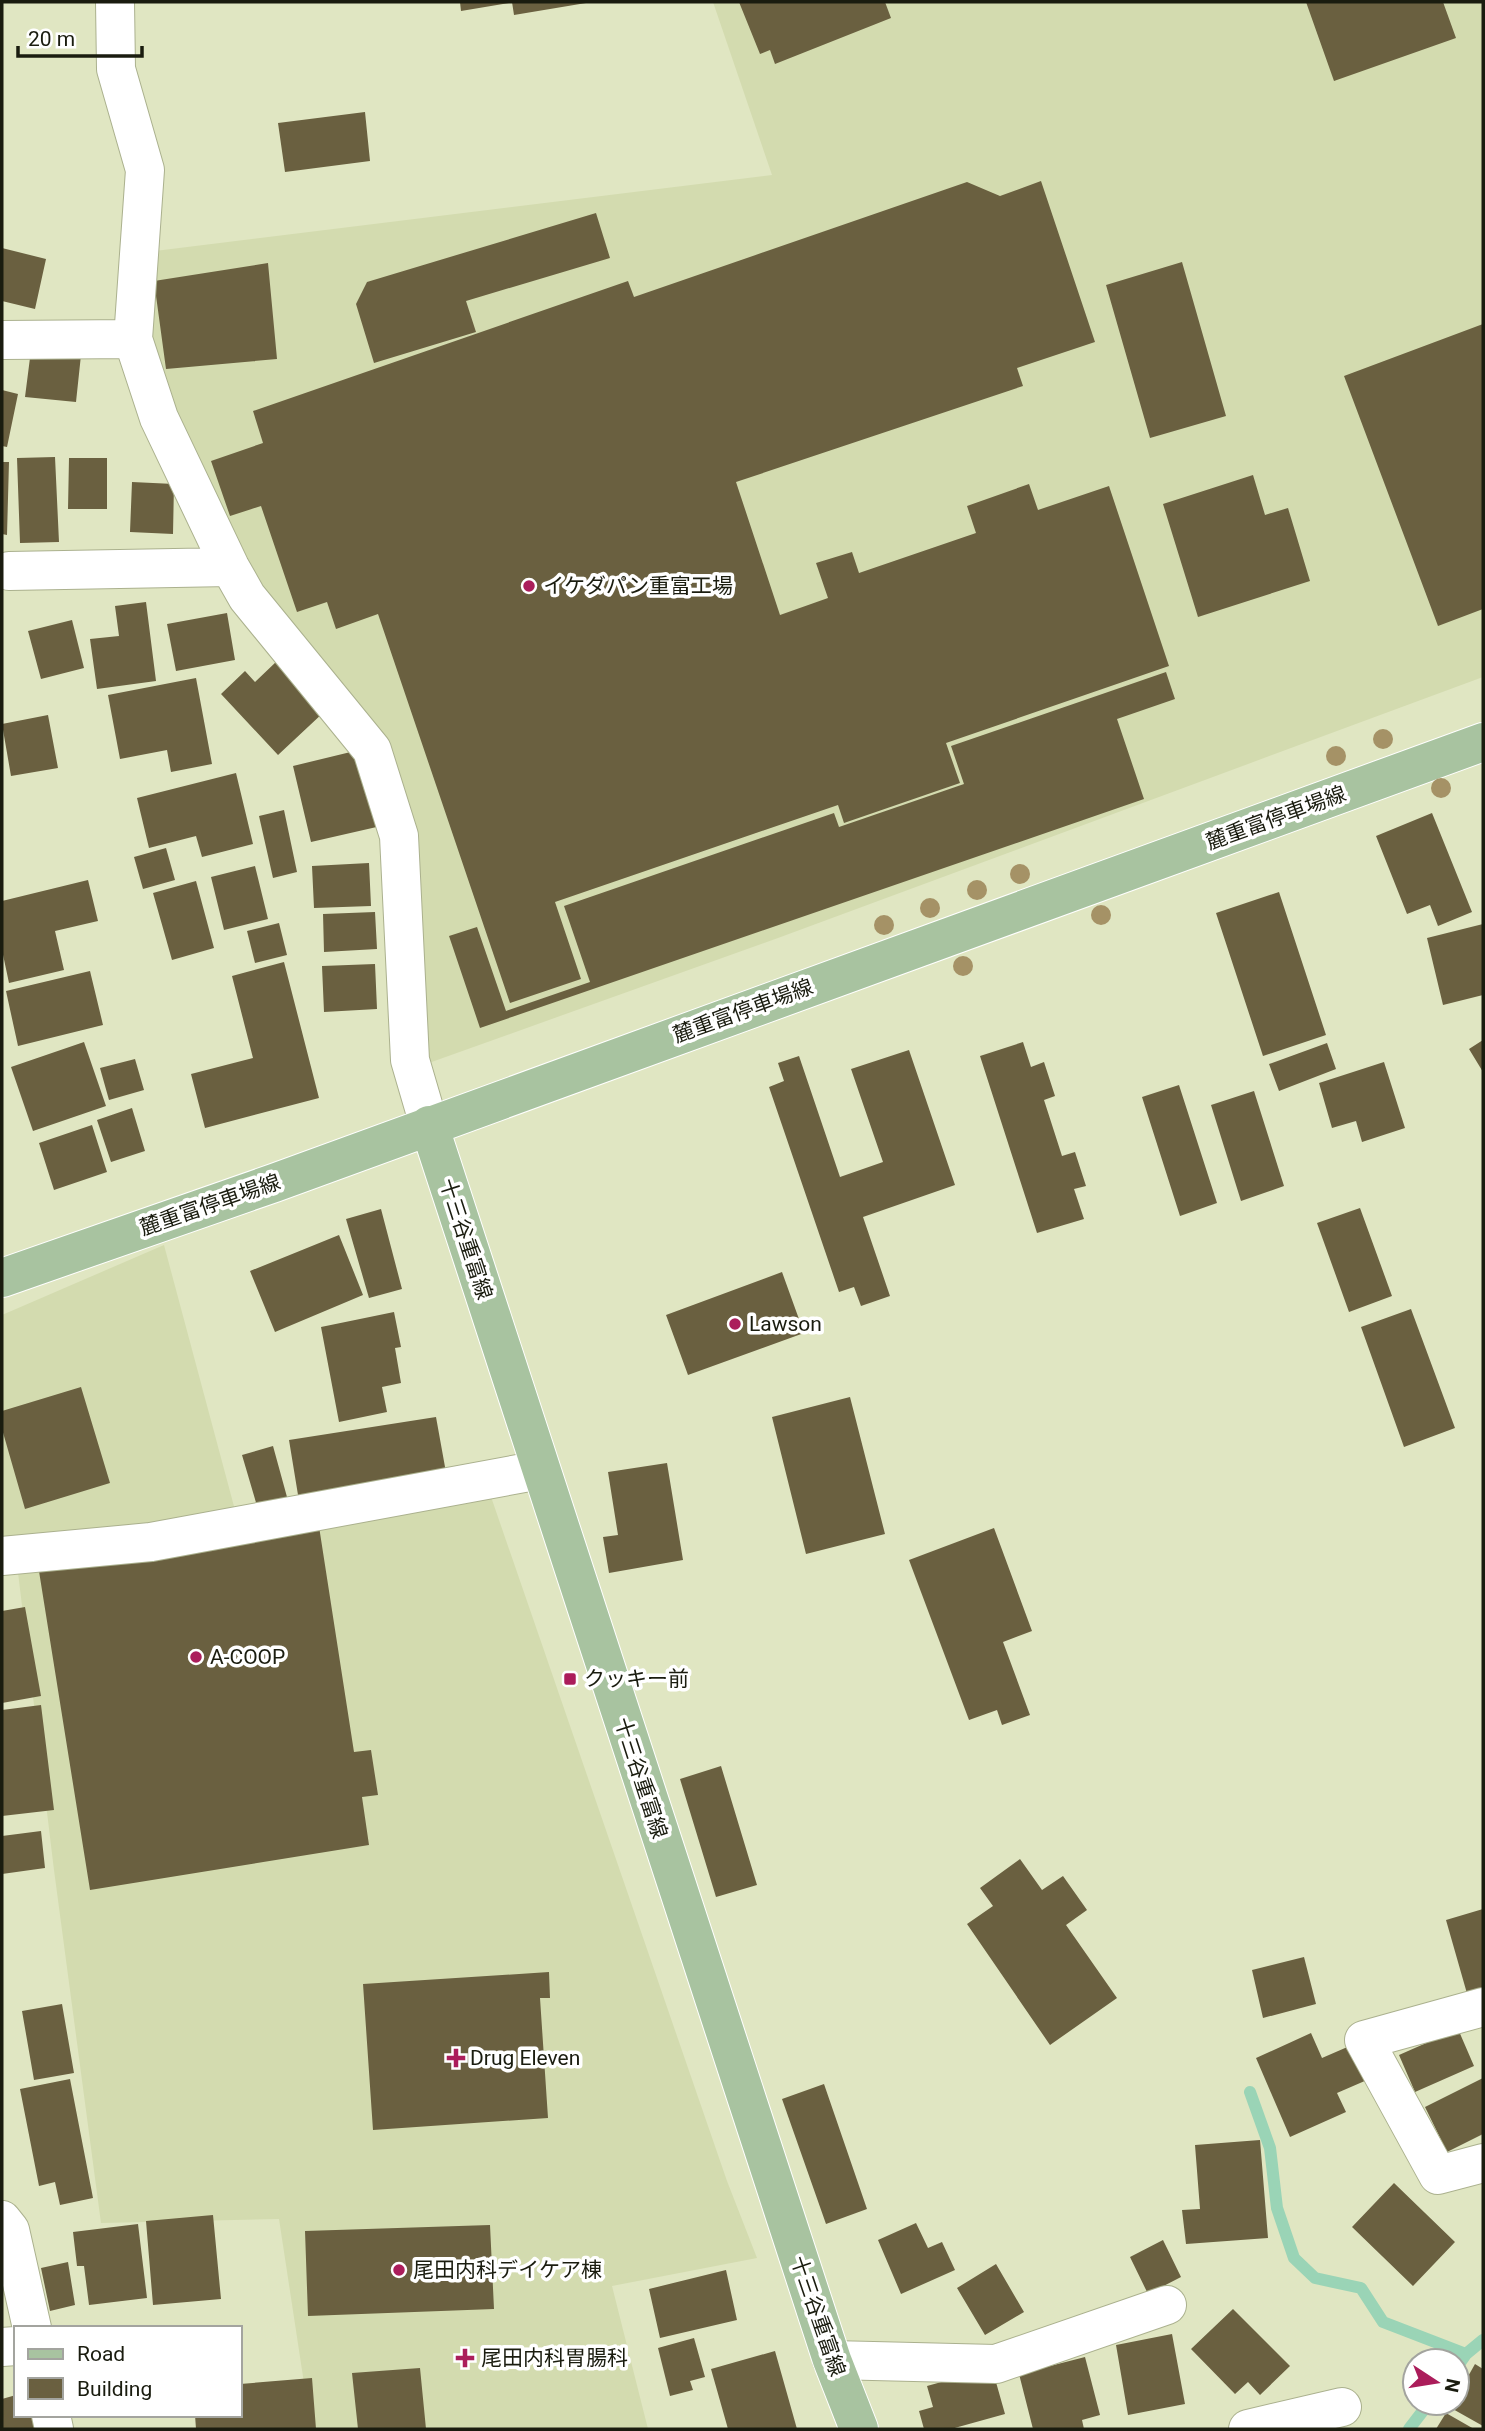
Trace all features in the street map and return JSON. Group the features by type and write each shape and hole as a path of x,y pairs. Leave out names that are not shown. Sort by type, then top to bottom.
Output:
{"main road":[{"name":"麓重富停車場線","path":"2,1278 274,1183 1483,742"},
{"name":"十三谷重富線","path":"429,1125 832,2360 859,2429"}],"street":[{"path":"115,2 116,69 145,170 132,339 159,418 247,597 372,750 399,836 410,1060 429,1125"},
{"path":"2,340 132,339"},
{"path":"9,571 230,567"},
{"path":"2,1556 151,1542 540,1470"},
{"path":"1483,2007 1364,2040 1438,2175 1483,2163"},
{"path":"2,2220 10,2230 33,2326"},
{"path":"832,2360 996,2364 1167,2305"},
{"path":"1248,2429 1342,2407"}],"shaded area":[{"name":"イケダパン重富工場","path":"713,2 1483,2 1483,677 778,938 426,1064 411,824 245,581 132,344 155,251 772,175"},
{"path":"164,1245 239,1525 489,1491 727,2181 757,2258 612,2286 648,2429 311,2429 279,2219 101,2223 16,1556 2,1556 2,1315"}],"building":[{"path":"460,2 509,2 509,3 461,11"},
{"path":"512,2 586,2 586,3 514,15"},
{"path":"739,2 885,2 891,18 775,64 770,50 760,54"},
{"path":"1306,2 1443,2 1456,38 1334,81"},
{"path":"365,112 370,161 285,172 278,123"},
{"name":"イケダパン重富工場","path":"1041,181 1095,342 1017,368 1023,386 736,482 780,615 828,598 816,563 852,552 859,573 976,533 967,506 1029,484 1038,510 1109,486 1169,666 946,743 960,783 844,823 838,805 555,902 581,979 510,1003 378,614 336,629 327,602 297,612 261,506 230,516 211,461 263,443 253,411 628,281 634,297 967,182 1000,196"},
{"path":"596,213 610,258 466,301 476,332 374,363 356,304 367,282"},
{"path":"2,248 46,259 35,309 2,301"},
{"path":"1182,262 1226,416 1150,438 1106,285"},
{"path":"268,263 277,359 166,369 154,281"},
{"path":"1483,324 1483,609 1438,626 1344,376"},
{"path":"31,350 81,355 76,402 25,397"},
{"path":"2,390 18,394 7,447 2,446"},
{"path":"55,457 59,542 20,543 17,458"},
{"path":"69,458 107,458 107,509 68,509"},
{"path":"2,462 9,462 7,535 2,534"},
{"path":"1253,475 1265,515 1288,508 1310,581 1198,617 1163,504"},
{"path":"132,482 174,484 173,534 130,532"},
{"path":"146,602 156,681 97,689 90,639 119,636 115,606"},
{"path":"227,613 235,660 176,671 167,624"},
{"path":"72,620 84,668 41,679 28,631"},
{"path":"277,661 324,712 278,755 221,694 245,671 255,682"},
{"path":"1166,672 1175,699 1117,719 1144,799 480,1028 449,936 477,927 506,1011 590,982 564,906 834,813 839,827 964,784 951,746"},
{"path":"196,678 212,764 171,772 167,750 120,759 108,695"},
{"path":"48,715 58,768 11,776 2,724"},
{"path":"363,749 381,826 311,842 293,766"},
{"path":"236,773 253,844 202,857 196,836 149,848 137,798"},
{"path":"284,810 297,872 273,878 259,816"},
{"path":"1432,813 1472,912 1438,926 1430,905 1407,914 1376,836"},
{"path":"166,848 175,880 143,889 134,857"},
{"path":"369,863 371,906 314,908 312,866"},
{"path":"255,866 268,919 224,930 211,877"},
{"path":"88,880 98,921 55,931 64,970 9,983 2,950 2,901"},
{"path":"196,881 214,948 172,960 153,893"},
{"path":"1279,892 1326,1035 1263,1056 1216,913"},
{"path":"375,912 377,949 324,952 323,914"},
{"path":"279,923 287,955 255,963 247,931"},
{"path":"1483,924 1483,995 1443,1005 1427,938"},
{"path":"284,962 319,1098 205,1128 191,1074 253,1058 232,976"},
{"path":"375,964 377,1009 324,1012 322,966"},
{"path":"90,971 103,1025 18,1046 6,991"},
{"path":"1483,1040 1483,1072 1469,1049"},
{"path":"84,1042 106,1106 33,1131 11,1067"},
{"path":"1023,1042 1031,1067 1044,1062 1055,1096 1044,1100 1062,1156 1075,1152 1086,1186 1074,1189 1084,1219 1037,1233 980,1056"},
{"path":"1327,1043 1336,1069 1279,1091 1269,1064"},
{"path":"909,1050 955,1185 863,1217 890,1296 861,1306 854,1287 839,1292 769,1087 784,1081 778,1063 799,1056 840,1177 883,1162 851,1069"},
{"path":"135,1059 144,1090 109,1100 100,1068"},
{"path":"1384,1062 1405,1128 1362,1142 1356,1121 1332,1128 1319,1083"},
{"path":"1179,1085 1217,1203 1180,1216 1142,1097"},
{"path":"1254,1091 1284,1186 1241,1201 1211,1105"},
{"path":"132,1108 145,1151 111,1162 97,1120"},
{"path":"92,1125 107,1172 54,1190 39,1143"},
{"path":"1360,1208 1392,1296 1349,1312 1317,1223"},
{"path":"381,1209 402,1289 369,1298 346,1219"},
{"path":"339,1235 363,1295 275,1332 250,1271"},
{"name":"Lawson","path":"782,1272 804,1333 688,1375 666,1315"},
{"path":"1411,1309 1455,1428 1404,1447 1361,1327"},
{"path":"394,1312 401,1347 395,1348 401,1383 382,1387 387,1412 339,1422 321,1327"},
{"path":"81,1387 110,1483 25,1509 2,1429 2,1411"},
{"path":"850,1397 885,1534 806,1554 772,1417"},
{"path":"436,1417 447,1478 299,1501 289,1440"},
{"path":"273,1446 287,1497 257,1506 242,1455"},
{"path":"667,1463 683,1560 609,1573 603,1537 618,1535 608,1472"},
{"name":"A-COOP","path":"318,1520 354,1752 371,1750 378,1795 362,1797 369,1845 90,1890 38,1565"},
{"path":"994,1528 1032,1631 1003,1642 1030,1715 1002,1725 997,1710 969,1720 909,1560"},
{"path":"25,1607 41,1696 2,1703 2,1611"},
{"path":"41,1705 54,1810 2,1816 2,1710"},
{"path":"721,1766 757,1885 716,1897 680,1779"},
{"path":"41,1831 45,1868 2,1874 2,1836"},
{"path":"1020,1859 1042,1890 1063,1876 1087,1910 1066,1925 1117,1998 1050,2045 967,1924 993,1906 980,1888"},
{"path":"1483,1909 1483,1992 1468,1997 1446,1920"},
{"path":"1304,1957 1316,2004 1263,2018 1252,1970"},
{"name":"Drug Eleven","path":"549,1972 550,1998 540,1998 548,2118 373,2130 363,1984"},
{"path":"62,2004 74,2073 34,2080 22,2011"},
{"path":"1458,2029 1474,2066 1415,2092 1399,2055"},
{"path":"1311,2033 1322,2058 1352,2045 1367,2080 1337,2093 1346,2112 1290,2137 1256,2058"},
{"path":"1483,2078 1483,2134 1447,2152 1425,2107"},
{"path":"70,2079 93,2198 60,2205 55,2182 39,2186 20,2089"},
{"path":"824,2084 867,2209 826,2224 782,2099"},
{"path":"1260,2140 1268,2238 1186,2244 1182,2210 1200,2209 1195,2145"},
{"path":"1394,2183 1455,2242 1413,2286 1352,2227"},
{"path":"213,2215 221,2299 153,2305 146,2221"},
{"path":"916,2223 928,2248 942,2242 955,2270 901,2294 878,2240"},
{"path":"138,2224 147,2298 89,2305 84,2266 77,2266 73,2232"},
{"name":"尾田内科デイケア棟","path":"490,2225 494,2309 308,2316 305,2231"},
{"path":"1163,2240 1181,2277 1148,2294 1130,2257"},
{"path":"68,2262 75,2305 50,2311 41,2268"},
{"path":"996,2264 1024,2312 985,2335 957,2288"},
{"path":"726,2270 737,2320 660,2338 649,2289"},
{"path":"1233,2309 1290,2366 1260,2395 1248,2382 1235,2394 1191,2349"},
{"path":"1172,2334 1185,2404 1128,2415 1116,2345"},
{"path":"694,2338 705,2377 690,2381 693,2390 670,2396 658,2348"},
{"path":"775,2351 797,2429 728,2429 711,2369"},
{"path":"1085,2357 1100,2415 1082,2420 1084,2429 1033,2429 1019,2374"},
{"path":"1475,2364 1483,2369 1483,2426 1467,2417 1471,2417 1471,2371"},
{"name":"尾田内科胃腸科","path":"420,2368 426,2429 358,2429 352,2373"},
{"path":"992,2368 1005,2414 951,2429 924,2429 919,2411 933,2407 927,2386"},
{"path":"312,2378 316,2429 196,2429 195,2417 242,2417 242,2384"},
{"path":"14,2396 14,2417 40,2417 43,2429 2,2429 2,2399"},
{"path":"1444,2417 1453,2417 1474,2429 1436,2429"}],"waterway":[{"path":"1250,2092 1270,2148 1277,2208 1294,2258 1315,2278 1361,2288 1383,2322 1448,2347"},
{"path":"1471,2350 1483,2340"},
{"path":"1409,2429 1418,2417"}],"place":[{"name":"イケダパン重富工場","path":"529,586"},
{"name":"Lawson","path":"735,1324"},
{"name":"A-COOP","path":"196,1657"},
{"name":"クッキー前","path":"570,1679"},
{"name":"Drug Eleven","path":"456,2058"},
{"name":"尾田内科デイケア棟","path":"399,2270"},
{"name":"尾田内科胃腸科","path":"465,2358"}]}
